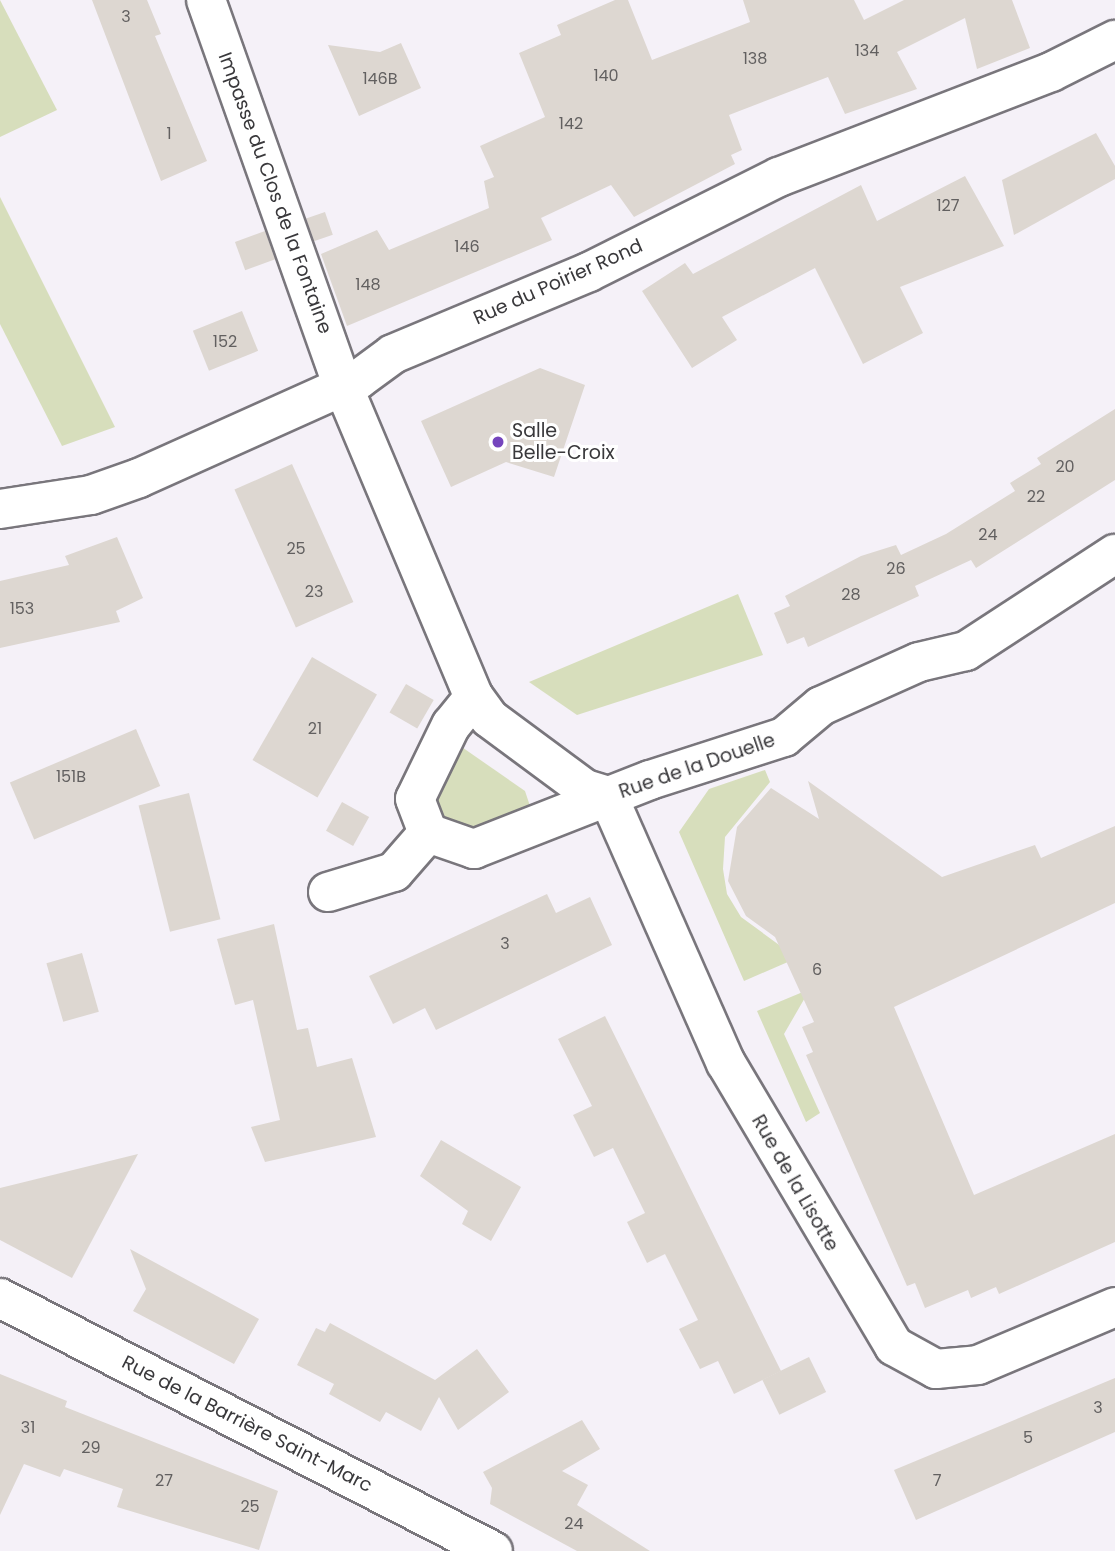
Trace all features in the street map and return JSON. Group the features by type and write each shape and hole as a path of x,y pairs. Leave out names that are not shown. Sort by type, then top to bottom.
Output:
{"street":[{"name":"Impasse du Clos de la Fontaine","path":"206,0 344,386"},
{"name":"Rue du Poirier Rond","path":"0,509 115,487 344,386 393,354 589,272 779,177 1051,72 1115,40"},
{"name":"Rue de la Douelle","path":"344,386 474,697 489,718 585,789 608,796 784,737 821,706 919,662 966,651 1115,554"},
{"path":"474,697 417,787 416,811 428,833 474,849 608,796"},
{"name":"Rue de la Lisotte","path":"608,796 726,1063 894,1346 936,1368 978,1365 1115,1307"},
{"path":"328,892 394,872 428,833"},
{"name":"Rue de la Barrière Saint-Marc","path":"0,1298 493,1551"}],"green space":[{"path":"0,0 57,110 0,137"},
{"path":"0,197 115,427 62,446 0,324"},
{"path":"738,594 763,655 577,715 529,682"},
{"path":"456,743 525,791 533,815 476,832 445,823 433,808"},
{"path":"765,770 770,782 725,837 723,869 727,894 741,917 797,958 744,981 679,832 709,789"},
{"path":"810,989 784,1034 820,1113 806,1122 757,1011"}],"building":[{"path":"92,0 147,0 161,34 155,36 207,161 161,181"},
{"path":"615,0 628,0 652,60 750,22 743,0 854,0 864,20 904,0 1012,0 1030,48 977,69 965,18 897,52 917,89 845,114 828,77 729,115 742,150 731,155 735,164 634,217 611,185 541,218 552,240 347,326 321,254 377,230 389,250 489,208 484,181 494,177 480,146 545,117 519,53 561,35 557,25"},
{"path":"401,43 421,88 359,116 328,45 380,52"},
{"path":"1096,133 1115,166 1115,179 1014,235 1002,180"},
{"path":"965,176 1004,246 900,287 923,333 863,364 815,268 722,317 737,340 692,368 642,291 685,263 693,274 861,185 877,221"},
{"path":"325,212 333,235 314,241 306,219"},
{"path":"265,231 275,259 245,270 235,242"},
{"path":"242,311 258,351 209,371 193,331"},
{"name":"Salle Belle-Croix","path":"540,368 585,385 554,477 506,462 451,487 421,421"},
{"path":"1115,409 1115,480 976,568 971,560 915,586 919,596 808,647 804,637 787,644 774,613 790,606 785,596 861,556 896,545 901,555 946,534 1015,491 1010,483 1041,464 1037,458"},
{"path":"292,464 353,602 296,628 234,490"},
{"path":"117,537 143,598 116,611 120,622 0,648 0,581 69,565 65,556"},
{"path":"312,657 377,694 317,798 252,760"},
{"path":"406,684 434,700 417,729 390,713"},
{"path":"136,729 160,786 34,840 10,783"},
{"path":"808,781 942,877 1035,845 1041,858 1115,826 1115,903 894,1007 974,1195 1115,1134 1115,1242 999,1294 996,1287 971,1298 968,1290 925,1308 915,1283 907,1286 806,1055 813,1052 802,1027 814,1022 775,937 746,916 728,881 737,827 771,788 819,819"},
{"path":"189,793 220,919 170,932 139,806"},
{"path":"342,802 369,817 353,846 326,831"},
{"path":"547,894 556,913 590,897 612,945 436,1030 425,1008 393,1024 369,976"},
{"path":"274,924 297,1030 308,1028 317,1067 352,1058 376,1137 265,1162 251,1127 280,1120 253,1000 235,1005 217,939"},
{"path":"82,953 99,1012 63,1022 46,963"},
{"path":"605,1016 781,1371 734,1394 718,1361 700,1369 679,1329 698,1320 665,1254 647,1263 627,1222 645,1213 613,1148 594,1157 573,1115 592,1106 558,1039"},
{"path":"441,1140 521,1187 491,1241 462,1224 468,1211 420,1176"},
{"path":"138,1154 72,1278 0,1240 0,1188"},
{"path":"130,1249 259,1319 234,1364 133,1311 146,1289"},
{"path":"330,1323 435,1380 477,1349 509,1392 458,1430 439,1397 421,1431 386,1412 380,1422 329,1394 334,1384 297,1365 316,1328 325,1332"},
{"path":"809,1357 826,1392 779,1415 762,1380"},
{"path":"0,1374 67,1401 65,1407 278,1491 259,1550 117,1507 123,1489 64,1469 60,1477 24,1464 0,1515"},
{"path":"1115,1378 1115,1432 916,1520 894,1470"},
{"path":"582,1420 600,1449 562,1471 588,1485 577,1505 650,1551 577,1551 490,1504 492,1488 483,1472"}],"place":[{"name":"Salle Belle-Croix","path":"498,442"}]}
